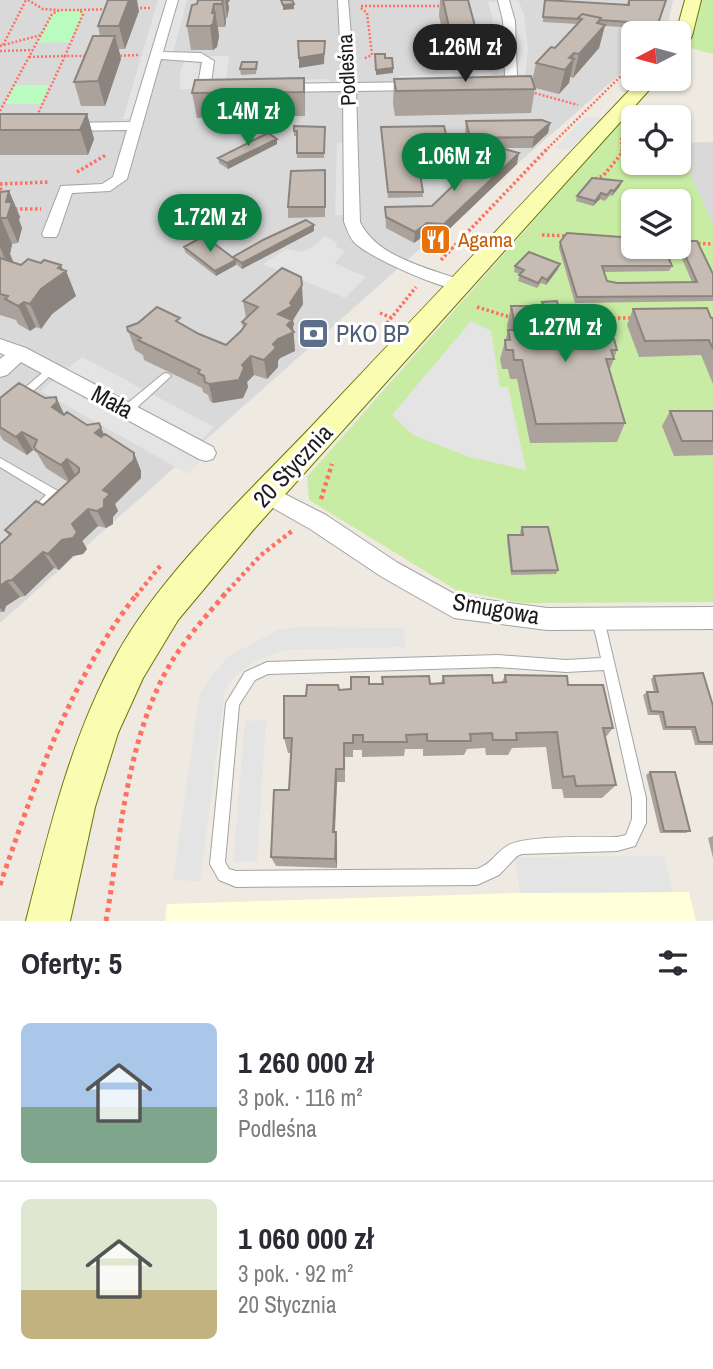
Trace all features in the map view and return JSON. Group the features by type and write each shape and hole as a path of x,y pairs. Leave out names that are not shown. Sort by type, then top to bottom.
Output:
{"street":[{"name":"Podleśna","path":"343,0 349,87 352,222 360,239 390,258 468,296"},
{"path":"466,85 496,84 511,77 509,22 503,0"},
{"path":"688,21 693,0"},
{"path":"50,234 66,189 105,188 120,179 171,3"},
{"path":"157,55 201,57 208,61 204,84 209,89 235,88"},
{"path":"260,88 439,86"},
{"name":"20 Stycznia","path":"48,921 75,807 100,730 130,666 166,609 267,494 468,296 640,91"},
{"path":"32,127 136,126"},
{"name":"Mała","path":"0,370 10,349 206,453"},
{"name":"Smugowa","path":"267,494 318,522 390,570 454,607 547,619 713,618"}],"lane":[{"path":"0,415 51,370"},
{"path":"128,410 166,376"},
{"path":"0,462 54,494 27,520"},
{"path":"598,619 609,664 640,810 636,832 630,841 617,844 522,847 512,851 494,870 477,877 236,879 224,875 217,864 233,703 250,676 267,668 498,661 566,666 609,664"}],"path":[{"path":"1,47 27,0 43,9 115,9"},
{"path":"124,6 133,3"},
{"path":"128,8 171,3"},
{"path":"361,6 452,6"},
{"path":"0,111 52,14 60,10"},
{"path":"32,127 83,13 80,10"},
{"path":"474,32 496,84 578,105"},
{"path":"1,47 22,38 41,35"},
{"path":"1,47 33,50"},
{"path":"106,56 157,55"},
{"path":"29,57 93,56"},
{"path":"466,233 574,120 621,75"},
{"path":"0,188 3,193 0,201"},
{"path":"0,209 48,208"},
{"path":"542,234 581,237"},
{"path":"691,243 713,244"},
{"path":"468,296 508,318 522,318"},
{"path":"577,318 645,318"},
{"path":"106,921 133,768 142,731 165,675 194,630 254,559 277,541"}],"shaded area":[{"path":"0,0 673,0 669,21 621,21 621,73 0,623"},
{"path":"158,0 187,0 173,53 156,56 138,119 123,119"},
{"path":"518,0 524,14 528,49 524,88 399,86 399,76 491,72 496,80 505,76 504,61 492,60 493,19 488,2"},
{"path":"211,56 229,56 226,81 329,79 330,84 208,83"},
{"path":"185,60 199,60 199,89 180,89 180,72"},
{"path":"585,117 604,118 568,150 555,148"},
{"path":"713,142 713,227 689,175 691,143"},
{"path":"337,143 350,144 352,215 335,215"},
{"path":"324,236 337,242 336,247 345,251 335,263 366,277 345,298 263,264 286,249 302,252 316,245"},
{"path":"471,321 491,331 500,387 508,387 526,470 469,457 413,435 392,415"},
{"path":"82,357 214,427 199,442 212,449 188,474 41,391"},
{"path":"301,627 404,628 405,647 287,650 255,661 236,675 225,690 200,881 173,880 199,698 205,685 227,657 278,630"},
{"path":"266,720 257,861 233,862 245,721"},
{"path":"664,856 673,892 520,893 515,857"},
{"path":"689,892 696,921 165,921 167,904 520,893"}],"green space":[{"path":"699,0 713,0 713,54 691,48 691,31"},
{"path":"85,10 70,42 38,43 54,11"},
{"path":"15,85 49,85 41,104 5,104"},
{"path":"620,123 621,175 690,175 713,224 713,602 521,603 456,590 309,500 307,477"}],"building":[{"path":"108,0 129,0 119,26 98,26"},
{"path":"198,0 223,0 222,4 214,4 213,24 210,26 187,26 192,5 197,4"},
{"path":"281,0 292,0 294,4 283,5"},
{"path":"443,0 468,0 480,45 453,45"},
{"path":"545,0 629,5 629,0 666,0 659,21 600,20 601,18 582,14 578,18 581,19 543,17"},
{"path":"582,14 601,18 597,23 605,25 579,54 574,53 569,58 574,59 565,70 536,63 551,47 555,48 582,19 578,18"},
{"path":"93,36 115,36 98,81 74,82"},
{"path":"298,41 325,41 324,54 299,58"},
{"path":"375,54 385,54 385,58 392,58 393,68 376,70"},
{"path":"242,62 257,62 256,69 240,69"},
{"path":"531,76 535,89 396,91 394,79"},
{"path":"304,78 304,92 192,93 195,80"},
{"path":"0,114 87,114 80,130 0,130"},
{"path":"542,120 550,123 534,137 470,138 466,121"},
{"path":"294,126 325,127 324,153 297,153 297,131 294,131"},
{"path":"444,126 448,142 415,143 423,192 388,192 381,127"},
{"path":"268,133 277,139 227,163 218,158"},
{"path":"494,146 519,153 444,224 427,223 415,232 386,217 385,207 432,206"},
{"path":"325,170 325,207 288,207 291,171"},
{"path":"592,178 622,181 614,191 611,190 607,195 601,193 595,201 577,196"},
{"path":"9,191 6,202 12,202 7,218 1,218 0,222 0,192"},
{"path":"306,220 314,225 242,263 233,257 263,240"},
{"path":"567,233 621,237 621,259 669,259 672,266 602,266 607,281 617,283 697,282 687,259 691,259 691,241 697,241 713,274 713,296 577,297 560,242"},
{"path":"204,236 236,260 215,271 184,247"},
{"path":"529,252 560,264 547,280 542,277 538,283 519,275 524,270 515,266"},
{"path":"0,258 21,265 28,259 41,263 44,260 61,265 58,268 66,271 41,289 30,304 24,302 18,306 5,299 8,296 0,294"},
{"path":"282,268 301,277 302,285 290,303 292,306 278,314 292,320 287,325 294,332 278,339 273,344 276,348 264,360 251,356 242,365 244,368 239,380 209,384 205,382 204,376 198,373 200,370 138,340 141,338 128,331 127,327 138,323 157,307 180,318 176,321 199,334 226,345 246,324 242,322 258,307 243,301"},
{"path":"557,301 558,306 589,305 597,330 605,330 608,339 614,339 617,350 611,350 614,359 606,359 625,423 536,424 522,360 514,360 513,350 506,350 505,340 510,340 508,330 516,330 511,306 544,306 542,302"},
{"path":"707,308 713,318 713,349 709,340 645,341 633,309"},
{"path":"19,383 45,398 56,397 57,402 52,407 64,415 67,412 87,425 99,423 101,428 95,433 101,437 105,434 134,453 134,460 103,490 110,494 104,500 104,507 97,511 88,509 72,524 77,532 73,538 62,540 48,554 43,552 12,580 0,586 0,544 11,534 5,530 36,501 43,505 79,472 79,468 67,459 61,465 36,450 34,447 37,440 22,432 16,437 0,427 0,398"},
{"path":"670,411 713,411 713,441 682,441"},
{"path":"522,527 548,527 558,570 512,571 508,535 523,535"},
{"path":"703,673 713,706 713,742 699,742 695,727 666,727 663,712 651,711 647,692 658,692 654,676"},
{"path":"492,675 493,683 506,682 505,675 567,676 568,685 603,685 613,728 603,728 616,785 576,786 574,776 563,777 557,732 516,733 517,740 493,740 492,733 470,734 471,741 427,741 427,734 406,735 407,742 363,742 363,735 353,735 353,743 344,743 344,769 336,769 333,832 336,832 335,859 271,857 274,790 289,790 292,738 284,738 284,696 306,696 307,685 338,685 339,690 351,689 351,677 369,677 369,684 383,684 382,677 429,676 430,684 444,683 443,676"},
{"path":"650,772 675,772 690,831 664,831"}],"place":[{"name":"Agama","path":"435,240"},
{"name":"PKO BP","path":"313,334"}]}
